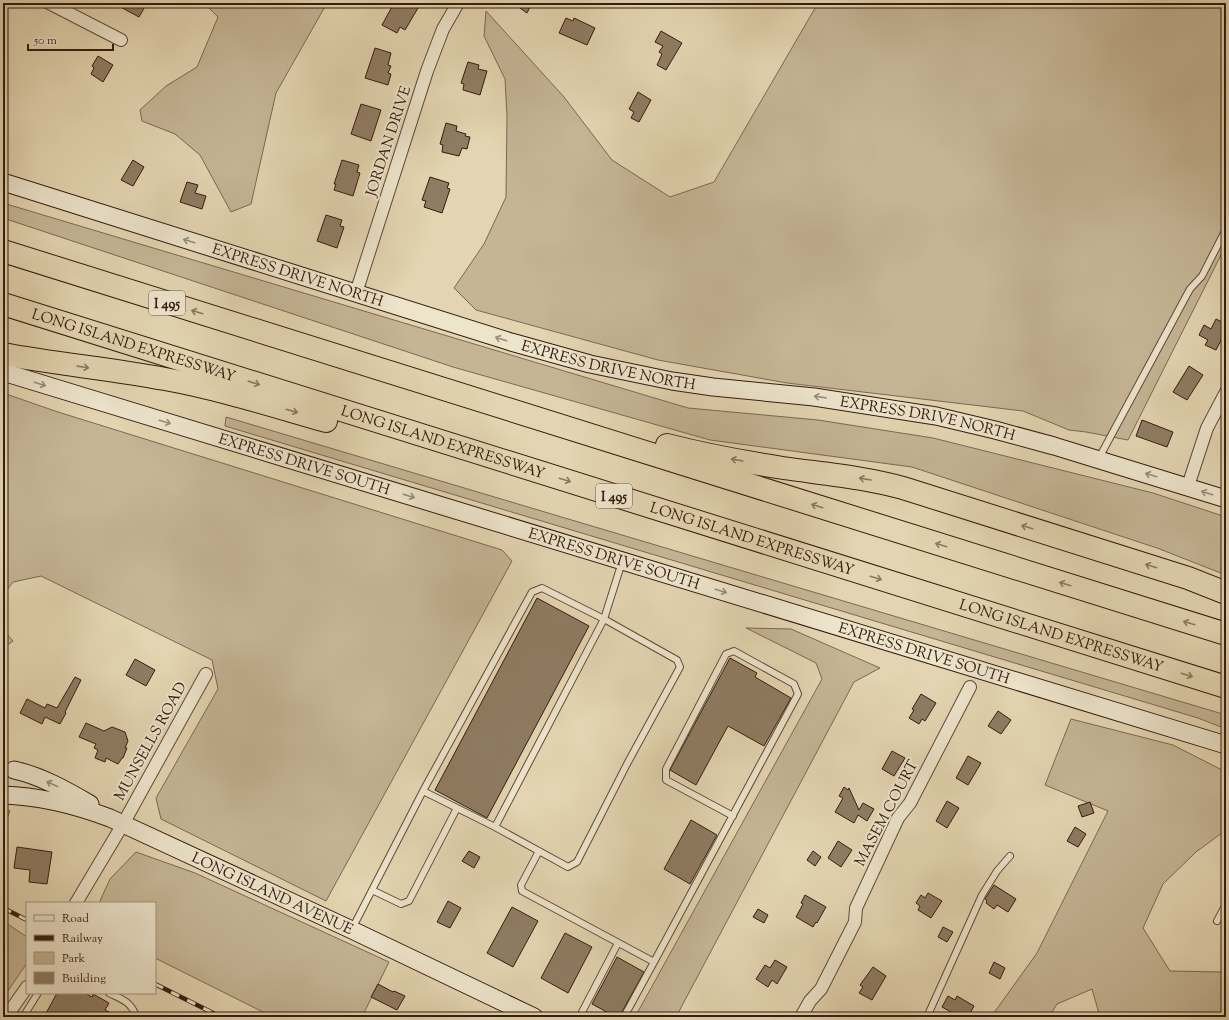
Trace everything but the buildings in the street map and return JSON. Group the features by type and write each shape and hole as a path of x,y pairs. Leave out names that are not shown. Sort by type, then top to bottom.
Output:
{"highway":[{"path":"3,241 100,282"},
{"name":"I 495","path":"3,251 1226,634"},
{"name":"LONG ISLAND EXPRESSWAY","path":"3,304 1226,687"},
{"path":"3,354 192,385 259,402 425,450 543,474"},
{"path":"580,431 623,433 712,456 877,481 1188,578 1226,593"}],"main road":[{"name":"EXPRESS DRIVE NORTH","path":"3,182 511,342 590,364 672,381 713,387 814,396 936,416 995,430 1099,459 1226,499"},
{"name":"EXPRESS DRIVE SOUTH","path":"3,372 1226,745"},
{"path":"8,768 29,774 69,792 123,824"},
{"path":"8,768 17,774 20,780 11,795"},
{"name":"LONG ISLAND AVENUE","path":"11,795 69,804 97,813 123,824 352,930 534,1017"}],"street":[{"path":"49,3 121,40"},
{"name":"JORDAN DRIVE","path":"356,293 427,71 443,29 458,3"},
{"path":"1188,486 1208,428 1226,392"},
{"name":"MUNSELLS ROAD","path":"77,902 123,824 206,674"},
{"name":"MASEM COURT","path":"801,1017 810,1001 821,989 855,922 856,908 898,818 910,803 970,688"},
{"path":"6,1017 26,988"}],"lane":[{"path":"1099,459 1190,289 1202,276 1226,229"},
{"path":"495,827 604,619 622,561"},
{"path":"352,930 423,791 532,592 542,588 604,619 677,660 680,667 627,764 577,862 568,867 495,827 423,791"},
{"path":"624,1017 733,816 798,694 794,684 734,651 726,654 666,769 666,780 733,816"},
{"path":"372,890 401,904 409,901 457,808"},
{"path":"539,851 521,885 522,891 654,962"},
{"path":"927,1017 982,896 993,876 1010,856"},
{"path":"1217,921 1226,904"},
{"path":"581,1014 618,943"},
{"path":"23,1017 37,994"},
{"path":"111,994 133,1007 135,1014 133,1017"}],"green space":[{"path":"204,3 327,3 276,93 251,204 231,212 200,155 175,134 142,121 140,110 166,86 197,67 218,17"},
{"path":"818,3 1226,3 1226,245 1128,440 1069,430 1023,411 787,383 658,360 476,310 454,288 484,244 506,197 507,116 505,79 484,36 486,11 564,97 612,160 670,197 714,182"},
{"path":"3,203 688,408 818,420 933,438 1153,493 1226,517 1226,575 1157,548 912,467 710,440 453,367 3,218"},
{"path":"3,393 58,412 502,550 512,561 326,901 161,819 156,798 218,689 212,660 41,576 13,582 3,595"},
{"path":"226,417 1226,715 1226,729 1198,718 225,426"},
{"path":"746,628 791,629 880,668 854,682 676,1017 635,1017 822,679 816,663"},
{"path":"3,630 13,641 3,648"},
{"path":"1071,719 1173,745 1226,772 1226,830 1196,852 1163,884 1143,928 1170,971 1221,972 1226,970 1226,1017 1100,1017 1092,989 1057,1004 1049,1017 991,1017 1037,953 1108,811 1045,785"},
{"path":"3,810 10,811 3,828"},
{"path":"136,852 195,873 389,962 362,1017 273,1017 156,958 156,902 99,902 110,879"},
{"path":"3,921 26,936 26,964 3,998"}],"railway":[{"path":"3,908 26,920"},
{"path":"156,984 221,1017"}]}
